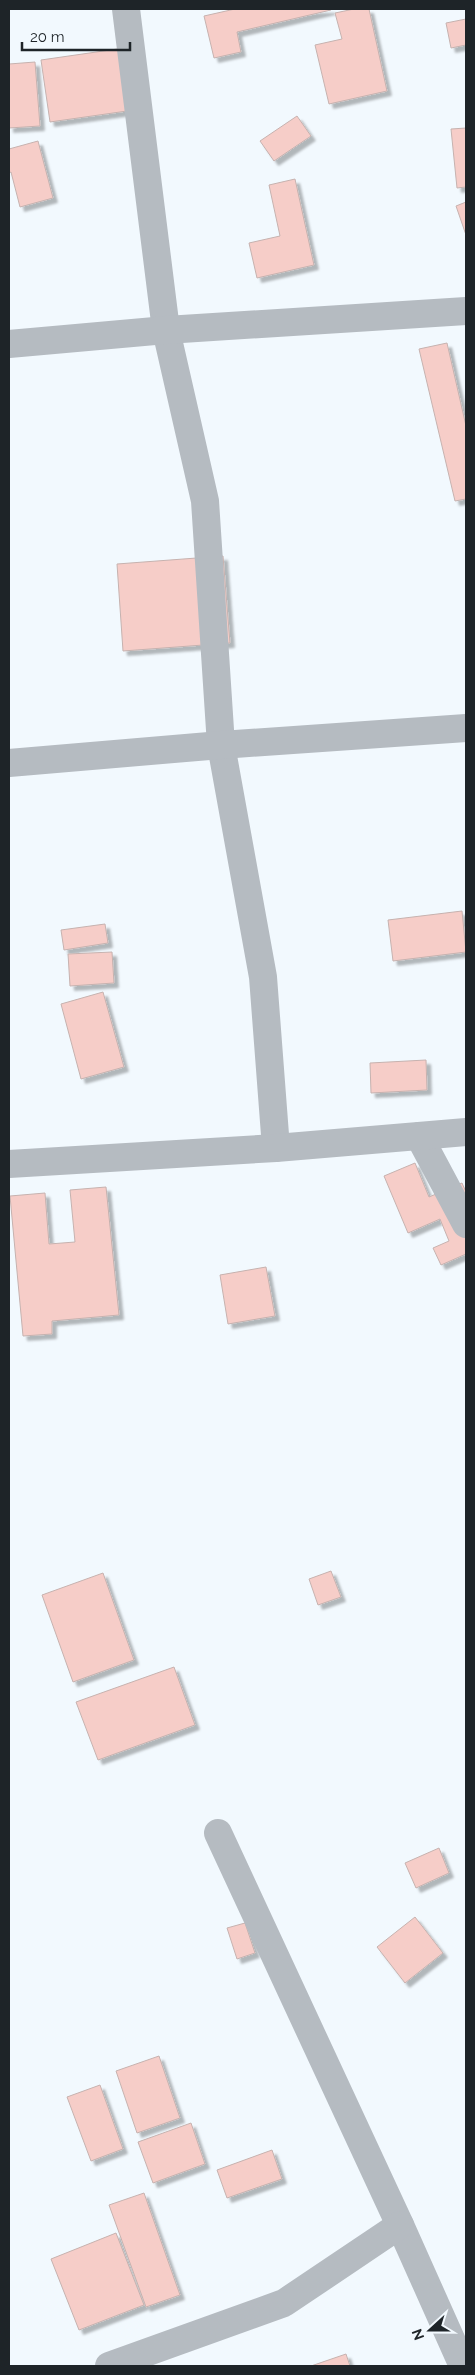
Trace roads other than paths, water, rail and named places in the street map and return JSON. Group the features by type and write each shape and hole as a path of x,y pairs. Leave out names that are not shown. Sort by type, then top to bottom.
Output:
{"street":[{"path":"126,9 166,330 205,501 221,745 263,977 276,1148"},
{"path":"9,344 166,330 466,311"},
{"path":"9,763 221,745 466,728"},
{"path":"9,1164 276,1148 466,1132"},
{"path":"419,1136 466,1224"},
{"path":"218,1833 400,2225 462,2366"},
{"path":"109,2366 284,2303 400,2225"}]}
